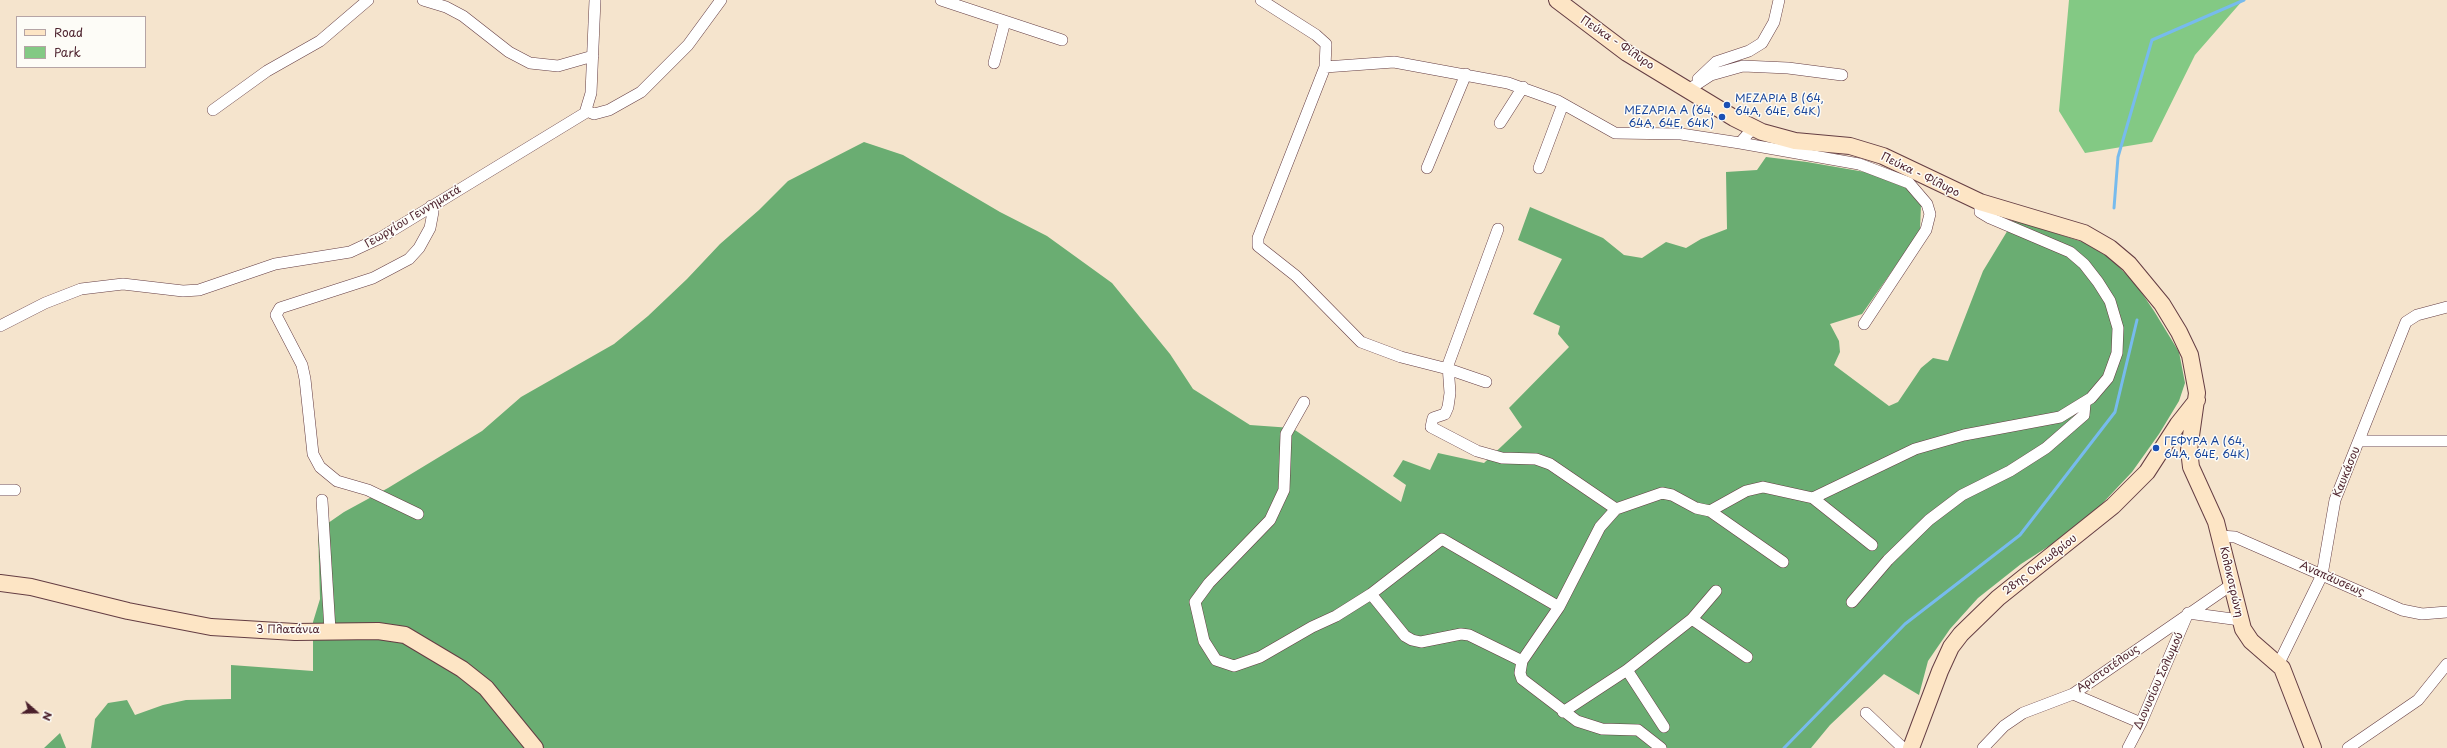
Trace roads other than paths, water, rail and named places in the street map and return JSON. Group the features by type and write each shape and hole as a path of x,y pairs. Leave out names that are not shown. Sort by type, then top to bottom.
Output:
{"street":[{"path":"213,110 267,72 320,41 368,0"},
{"path":"423,0 459,14 509,52 530,63 558,66 593,56"},
{"path":"595,0 591,94 587,112 594,114 609,110 642,92 688,45 721,0"},
{"path":"941,0 1062,40"},
{"path":"1261,0 1316,35 1326,44 1324,67 1257,243 1296,276 1361,342 1401,357 1448,369 1486,382"},
{"name":"Πεύκα - Φίλυρο","path":"1558,0 1605,38 1688,90 1753,128 1795,141 1834,146 1843,145 1875,153 1899,162 1958,194 2084,234 2120,256 2147,284 2179,332 2193,365 2197,400"},
{"path":"1688,90 1703,72 1716,62 1749,51 1762,43 1774,22 1779,0"},
{"path":"994,63 1005,21"},
{"path":"1324,67 1394,62 1466,74 1523,87 1563,104 1615,134 1681,134 1740,142 1860,164 1909,183 1927,204 1930,214 1926,230 1864,324"},
{"path":"1688,90 1711,75 1743,66 1788,68 1842,75"},
{"path":"1427,168 1466,74"},
{"path":"1500,123 1523,87"},
{"path":"1539,168 1563,104"},
{"name":"Γεωργίου Γεννηματά","path":"0,326 45,303 86,288 128,285 183,291 199,290 275,264 350,252 380,238 431,206 580,119 587,112"},
{"path":"1740,142 1753,128"},
{"path":"1813,498 1915,449 1964,434 2060,417 2085,403 2108,378 2117,353 2118,328 2110,301 2089,269 2075,256 2060,247 1985,215 1979,210 1980,202"},
{"path":"418,514 368,490 337,481 320,467 313,454 305,378 302,365 276,315 280,308 373,278 409,259 419,248 430,228 432,212 431,206"},
{"path":"1498,228 1448,369 1450,393 1448,407 1445,414 1433,418 1431,426 1433,429 1477,451 1502,458 1536,459 1550,464 1616,509"},
{"name":"Καυκάσου","path":"2279,663 2322,575 2333,507 2406,322 2417,315 2447,307"},
{"name":"Κολοκοτρώνη","path":"2197,400 2190,441 2190,463 2220,536 2240,620 2251,641 2279,663 2285,674 2313,748"},
{"name":"28ης Οκτωβρίου","path":"1911,748 1942,664 1951,647 1961,634 1998,598 2113,506 2146,472 2178,424 2197,400"},
{"path":"1304,402 1286,434 1284,490 1270,520 1209,583 1195,602 1204,641 1216,660 1234,666 1260,657 1312,627 1336,616 1371,594 1442,539 1560,607"},
{"path":"1852,602 1888,560 1929,520 1966,492 2010,471 2046,448 2084,415 2085,403"},
{"path":"2359,441 2447,441"},
{"path":"1710,511 1746,491 1763,487 1813,498 1872,545"},
{"path":"0,490 15,490"},
{"path":"1661,748 1638,730 1602,729 1577,721 1563,712 1522,679 1520,673 1522,661 1560,607 1600,527 1616,509 1662,493 1672,495 1696,508 1710,511 1783,562"},
{"path":"322,500 330,630"},
{"name":"Αναπάυσεως","path":"2220,536 2236,537 2408,611 2429,614 2447,612"},
{"name":"3 Πλατάνια","path":"0,584 37,588 128,611 211,627 296,632 330,630 405,635 462,669 486,688 535,748"},
{"name":"Αριστοτέλους","path":"1983,748 2004,726 2023,713 2073,694 2231,584"},
{"path":"1563,712 1627,670 1692,619 1716,591"},
{"path":"1371,594 1405,636 1412,640 1421,642 1453,635 1469,636 1522,661"},
{"path":"2188,613 2240,620"},
{"name":"Διονυσίου Σολωμού","path":"2128,748 2141,723 2188,613"},
{"path":"1692,619 1747,657"},
{"path":"2348,748 2418,700 2447,664"},
{"path":"1627,670 1664,726"},
{"path":"2073,694 2141,723"},
{"path":"1866,713 1903,748"}],"waterway":[{"path":"2114,208 2118,157 2152,40 2244,0"},
{"path":"1784,748 1905,624 2020,535 2115,412 2137,320"}],"place":[{"name":"ΜΕΖΑΡΙΑ B (64, 64Α, 64Ε, 64Κ)","path":"1727,105"},
{"name":"ΜΕΖΑΡΙΑ A (64, 64Α, 64Ε, 64Κ)","path":"1722,117"},
{"name":"ΓΕΦΥΡΑ A (64, 64Α, 64Ε, 64Κ)","path":"2156,448"}]}
